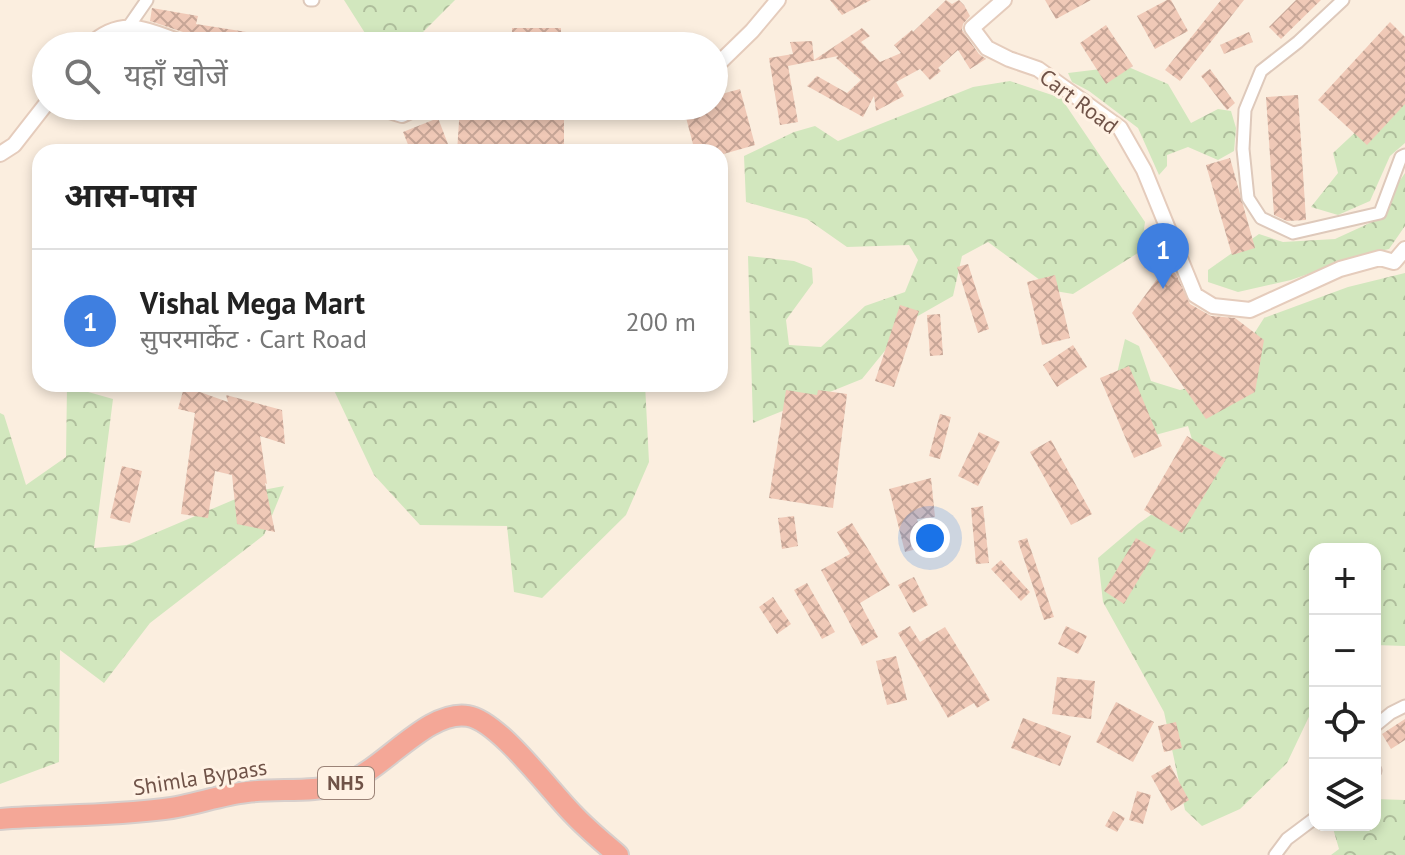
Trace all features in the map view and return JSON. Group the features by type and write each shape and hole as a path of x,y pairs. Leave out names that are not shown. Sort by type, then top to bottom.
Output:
{"highway":[{"name":"Shimla Bypass","path":"0,819 137,812 167,809 232,794 325,789 354,780 418,733 440,721 466,715 490,725 574,815 618,855"}],"main road":[{"path":"728,54 778,0"},
{"name":"Cart Road","path":"1004,0 972,28 987,48 1038,69 1120,128 1144,170 1195,295 1213,306 1250,310 1340,269 1380,258 1394,262 1405,249"},
{"path":"108,32 129,26 148,32"},
{"path":"0,154 14,145 34,120"}],"street":[{"path":"129,26 147,0"},
{"path":"1343,0 1261,71 1245,110 1243,149 1248,198 1261,218 1293,233 1380,213 1401,157 1405,155"},
{"path":"1381,721 1405,706"},
{"path":"1275,855 1287,839 1309,822"}],"green space":[{"path":"344,0 455,0 423,32 364,32"},
{"path":"1126,66 1168,84 1191,123 1218,109 1231,111 1236,128 1234,151 1218,160 1188,147 1167,155 1167,166 1159,175 1138,128 1072,82 1068,73"},
{"path":"1010,81 1061,98 1145,222 1141,251 1073,294 1055,291 988,242 962,256 953,296 909,321 862,379 753,423 748,256 794,261 812,268 813,283 786,320 789,345 821,347 865,306 905,292 918,260 909,245 847,247 807,219 746,202 744,156 794,132 815,126 838,141 973,87"},
{"path":"1405,86 1405,143 1390,156 1370,201 1338,215 1311,207 1338,173 1333,153"},
{"path":"1405,173 1405,226 1389,249 1362,255 1291,280 1238,292 1208,282 1208,270 1259,234 1283,242 1335,239 1372,222"},
{"path":"1405,273 1405,646 1381,645 1381,543 1309,543 1309,717 1287,763 1240,809 1202,826 1185,810 1164,712 1103,602 1098,558 1138,524 1189,488 1197,456 1188,426 1130,442 1112,395 1125,339 1139,346 1151,381 1180,390 1226,378 1264,318 1348,287"},
{"path":"67,392 88,392 113,399 94,548 127,545 252,492 284,486 264,535 150,623 104,683 60,650 59,762 0,784 0,413 4,415 26,485 66,457"},
{"path":"335,392 645,392 649,462 626,515 542,598 514,592 507,526 420,525 374,475"},
{"path":"1381,799 1405,800 1405,855 1331,855 1339,849 1334,831 1381,831"}],"building":[{"path":"830,0 871,0 842,15"},
{"path":"946,0 952,4 959,0 964,5 970,16 962,30 986,59 970,69 958,50 930,80 920,69 896,82 904,96 876,111 874,96 863,117 807,86 817,76 847,93 861,80 836,58 838,56 788,66 798,122 780,125 769,58 793,54 790,42 812,41 814,60 862,28 870,36 861,42 880,62 901,53 894,45 913,32"},
{"path":"1045,0 1091,0 1056,19"},
{"path":"1171,0 1188,31 1155,49 1137,16"},
{"path":"1221,0 1244,0 1180,81 1165,70"},
{"path":"1296,0 1321,0 1281,39 1269,27"},
{"path":"152,8 198,16 196,24 246,32 183,32 150,21"},
{"path":"1390,22 1405,37 1405,104 1367,145 1318,100"},
{"path":"1106,25 1133,66 1106,84 1080,43"},
{"path":"512,28 561,28 561,32 512,32"},
{"path":"1249,32 1253,42 1224,54 1220,45"},
{"path":"1210,69 1235,103 1227,110 1201,76"},
{"path":"740,89 755,145 728,153 728,144 693,144 687,120 728,120 728,92"},
{"path":"1298,95 1306,220 1287,221 1274,215 1266,97"},
{"path":"439,120 448,144 408,144 403,132"},
{"path":"459,120 564,120 564,144 458,144"},
{"path":"1230,158 1255,248 1232,255 1206,165"},
{"path":"968,264 989,329 978,333 957,267"},
{"path":"1166,267 1176,274 1190,304 1211,316 1235,318 1264,340 1255,392 1206,419 1132,313"},
{"path":"1055,275 1070,338 1042,345 1027,282"},
{"path":"900,305 919,311 894,387 875,381"},
{"path":"940,314 943,355 930,356 927,315"},
{"path":"1073,345 1087,367 1057,387 1043,365"},
{"path":"1129,366 1162,446 1134,458 1100,378"},
{"path":"786,390 817,395 818,390 847,394 833,508 769,498"},
{"path":"183,392 200,392 228,402 226,395 282,410 285,444 260,436 275,532 237,524 232,475 215,471 208,518 181,514 195,413 178,409"},
{"path":"940,414 951,417 940,459 929,456"},
{"path":"979,432 1000,442 978,486 958,476"},
{"path":"1187,436 1226,459 1182,533 1144,510"},
{"path":"1051,440 1092,514 1071,525 1030,452"},
{"path":"122,466 142,471 130,523 110,518"},
{"path":"931,478 935,517 917,519 925,547 905,552 889,489"},
{"path":"983,506 989,563 976,564 971,508"},
{"path":"794,516 798,546 782,549 778,518"},
{"path":"852,523 890,585 860,603 878,637 862,646 821,570 850,554 837,532"},
{"path":"1027,538 1054,617 1044,620 1018,541"},
{"path":"1136,538 1156,550 1124,604 1104,591"},
{"path":"1001,560 1030,592 1021,601 991,569"},
{"path":"914,577 928,605 913,613 898,585"},
{"path":"807,583 835,632 822,639 794,590"},
{"path":"773,597 791,624 777,634 759,607"},
{"path":"910,626 920,642 945,627 990,700 977,708 974,703 948,718 898,633"},
{"path":"1066,626 1087,636 1078,654 1058,644"},
{"path":"896,656 907,700 887,705 876,661"},
{"path":"1057,677 1095,681 1091,719 1052,714"},
{"path":"1116,702 1154,722 1133,762 1096,742"},
{"path":"1023,718 1071,736 1060,766 1011,748"},
{"path":"1405,719 1405,740 1391,749 1382,734"},
{"path":"1176,722 1182,748 1164,752 1158,726"},
{"path":"1170,765 1189,800 1171,811 1151,776"},
{"path":"1137,791 1151,795 1143,824 1129,820"},
{"path":"1113,811 1125,818 1117,832 1105,826"}],"place":[{"name":"Vishal Mega Mart","path":"1163,289"}]}
